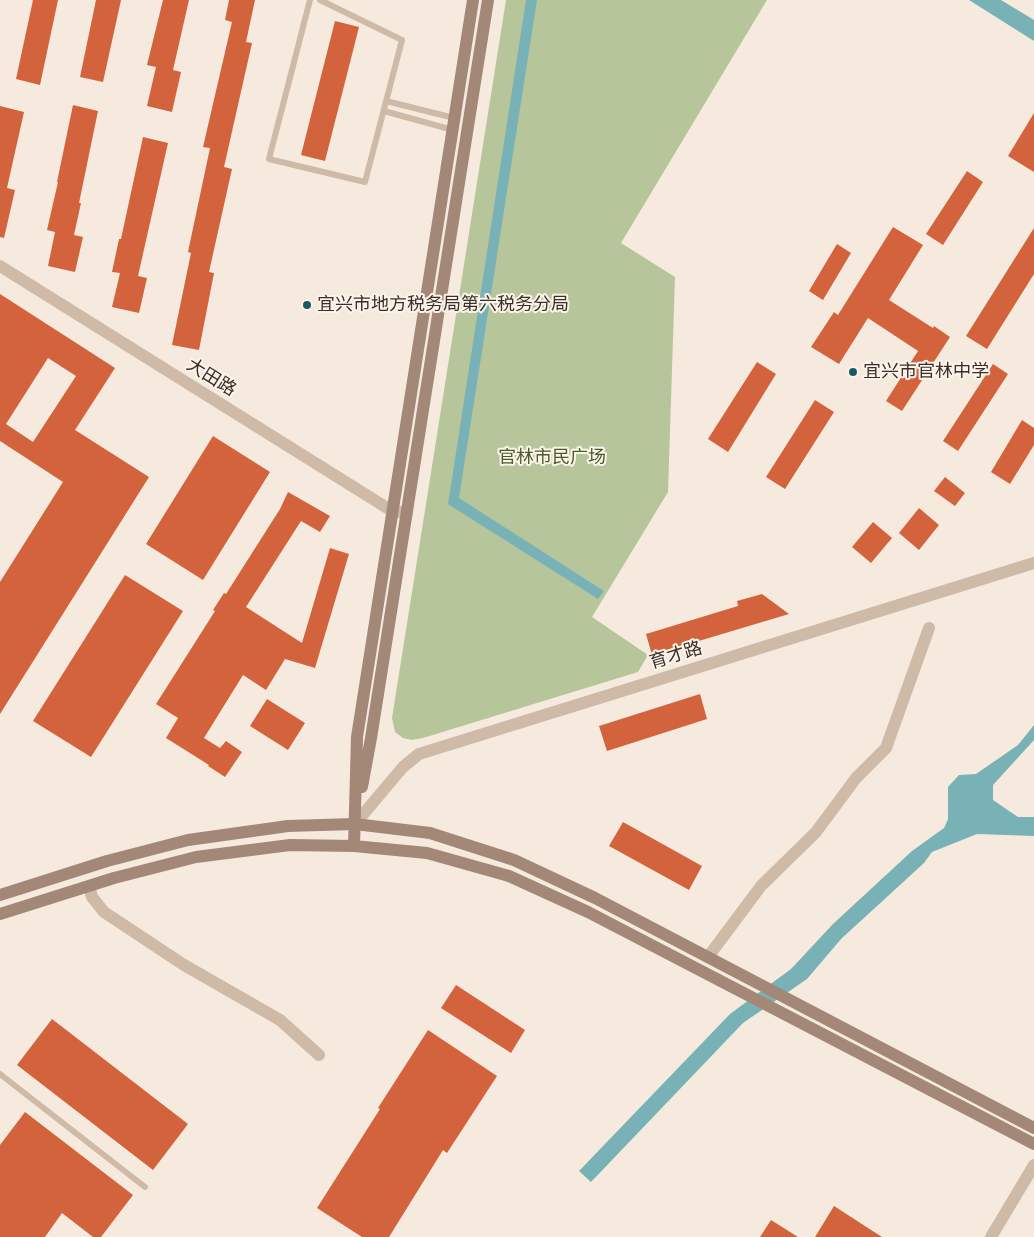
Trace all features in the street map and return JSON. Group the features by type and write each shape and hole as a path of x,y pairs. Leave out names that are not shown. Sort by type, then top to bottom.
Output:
{"main road":[{"path":"354,846 357,737 473,0"},
{"path":"355,824 371,738 488,0"},
{"path":"0,895 107,861 188,840 288,826 355,824 430,834 514,860 595,898 1034,1128"},
{"path":"0,914 89,886 196,857 290,845 354,846 427,853 508,876 588,912 1034,1144"}],"street":[{"name":"大田路","path":"0,266 392,511 407,513"},
{"name":"育才路","path":"355,824 403,767 419,754 1034,563"},
{"path":"708,957 761,886 816,832 856,778 886,748 929,628"},
{"path":"89,886 92,896 104,912 184,964 280,1020 319,1055"},
{"path":"991,1237 1034,1165"}],"lane":[{"path":"310,0 269,158 365,182 402,40 320,0"},
{"path":"386,101 453,124"},
{"path":"384,111 453,124"},
{"path":"0,1074 145,1187"}],"green space":[{"name":"官林市民广场","path":"506,0 767,0 621,243 675,277 668,492 592,617 648,655 638,672 412,740 403,738 395,732 392,718"}],"water":[{"path":"526,0 537,0 459,498 604,591 598,599 448,504"},
{"path":"969,0 1001,0 1034,20 1034,41"},
{"path":"1034,725 1034,740 993,785 993,800 1018,817 1034,817 1034,836 977,834 932,852 924,863 841,939 807,979 743,1023 591,1182 579,1171 730,1014 791,969 833,924 912,851 944,828 948,819 948,787 959,775 976,774 1018,745"}],"building":[{"path":"33,0 58,0 40,85 16,79"},
{"path":"96,0 121,0 103,82 80,77"},
{"path":"163,0 189,0 173,70 181,72 172,112 147,106 156,67 147,65"},
{"path":"229,0 255,0 246,42 252,43 224,167 232,169 209,272 214,273 199,350 172,345 191,253 188,252 210,148 203,147 232,22 225,20"},
{"path":"335,21 359,27 325,161 301,155"},
{"path":"73,105 98,111 74,235 83,237 75,272 48,266 55,232 47,230"},
{"path":"0,106 24,112 7,188 15,190 4,238 0,237"},
{"path":"1034,113 1034,172 1008,156"},
{"path":"143,137 168,143 138,276 147,278 139,313 112,307 120,273 112,272"},
{"path":"967,171 983,182 943,245 926,234"},
{"path":"893,227 923,245 889,300 950,337 902,411 886,401 918,351 868,318 839,364 811,347 834,312 838,315"},
{"path":"1034,228 1034,274 987,349 966,336"},
{"path":"837,244 851,253 823,300 809,291"},
{"path":"0,294 115,368 75,430 149,477 0,714 0,582 63,482 0,441","holes":["48,358 76,376 33,442 6,424"]},
{"path":"757,362 776,374 728,452 708,439"},
{"path":"993,364 1008,374 958,451 943,441"},
{"path":"815,400 834,412 785,489 766,477"},
{"path":"1022,420 1034,428 1034,445 1010,484 991,472"},
{"path":"213,436 270,472 203,580 146,544"},
{"path":"945,477 965,493 955,506 934,491"},
{"path":"288,492 330,516 320,532 301,521 246,607 302,643 330,548 349,554 315,668 285,659 266,690 243,675 204,738 220,748 226,741 242,752 225,777 166,738 178,718 156,704 215,611 213,610 224,593 226,594 280,509"},
{"path":"919,508 939,525 919,550 899,533"},
{"path":"873,522 892,538 871,563 852,547"},
{"path":"125,575 183,611 91,757 33,721"},
{"path":"762,594 789,614 652,655 646,634 738,606 737,601"},
{"path":"700,694 707,719 607,751 599,726"},
{"path":"267,699 305,723 288,750 250,726"},
{"path":"623,822 702,866 689,890 609,846"},
{"path":"456,985 525,1030 511,1053 441,1008"},
{"path":"52,1019 188,1124 153,1170 17,1065"},
{"path":"428,1030 497,1076 447,1153 443,1150 389,1237 362,1237 317,1208"},
{"path":"25,1112 133,1195 101,1237 93,1237 62,1213 45,1237 0,1237 0,1145"},
{"path":"834,1206 882,1237 815,1237"},
{"path":"771,1220 798,1237 760,1237"}],"place":[{"name":"宜兴市地方税务局第六税务分局","path":"307,305"},
{"name":"宜兴市官林中学","path":"853,372"}]}
